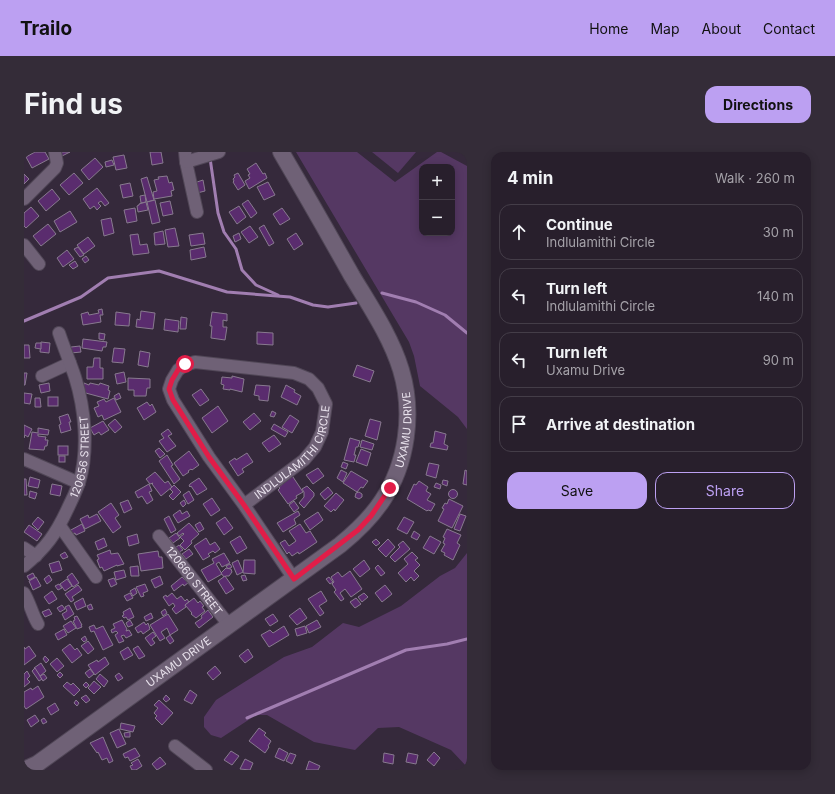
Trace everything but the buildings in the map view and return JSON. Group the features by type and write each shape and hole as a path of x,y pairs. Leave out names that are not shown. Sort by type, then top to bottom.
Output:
{"street":[{"path":"24,199 55,168 57,163 55,152"},
{"name":"UXAMU DRIVE","path":"34,768 294,579 358,530 382,502 398,470 407,426 407,414 406,393 401,370 393,348 281,152"},
{"path":"197,212 185,157 213,154"},
{"path":"24,245 39,264"},
{"name":"120656 STREET","path":"24,566 48,544 60,526 79,483 85,444 82,413 75,378 59,333"},
{"name":"INDLULAMITHI CIRCLE","path":"244,505 304,460 315,447 322,432 326,404 318,388 309,379 294,373 195,362 185,364 178,370 169,389 173,400 209,457 244,505 294,579"},
{"path":"42,376 70,363"},
{"path":"24,459 79,483"},
{"path":"60,526 96,577"},
{"name":"120660 STREET","path":"159,536 229,625"},
{"path":"24,548 36,556"},
{"path":"24,593 29,601 38,624"},
{"path":"175,746 206,770"}],"shaded area":[{"path":"296,152 357,152 395,182 419,165 419,236 455,236 455,164 420,164 437,152 441,152 467,166 467,429 458,417 420,386 414,356 409,342"},
{"path":"372,152 416,152 398,173"},
{"path":"467,553 467,767 451,750 399,727 378,728 355,750 314,742 267,715 256,715 221,738 211,735 204,727 204,717 216,700 284,657 312,647 343,623 359,627 401,606 440,576 455,568"}],"waterway":[{"path":"210,158 218,213 224,232 236,249 242,270 256,285 278,295"},
{"path":"24,321 81,297 108,278 159,271 227,292 290,297 313,305 328,307 356,303"},
{"path":"382,293 416,302 445,315 467,333"},
{"path":"247,718 406,650 447,644 467,639"}],"route":[{"path":"185,364 178,370 172,380 169,389 173,400 209,457 244,505 294,579 358,530 382,502 390,488"}]}
